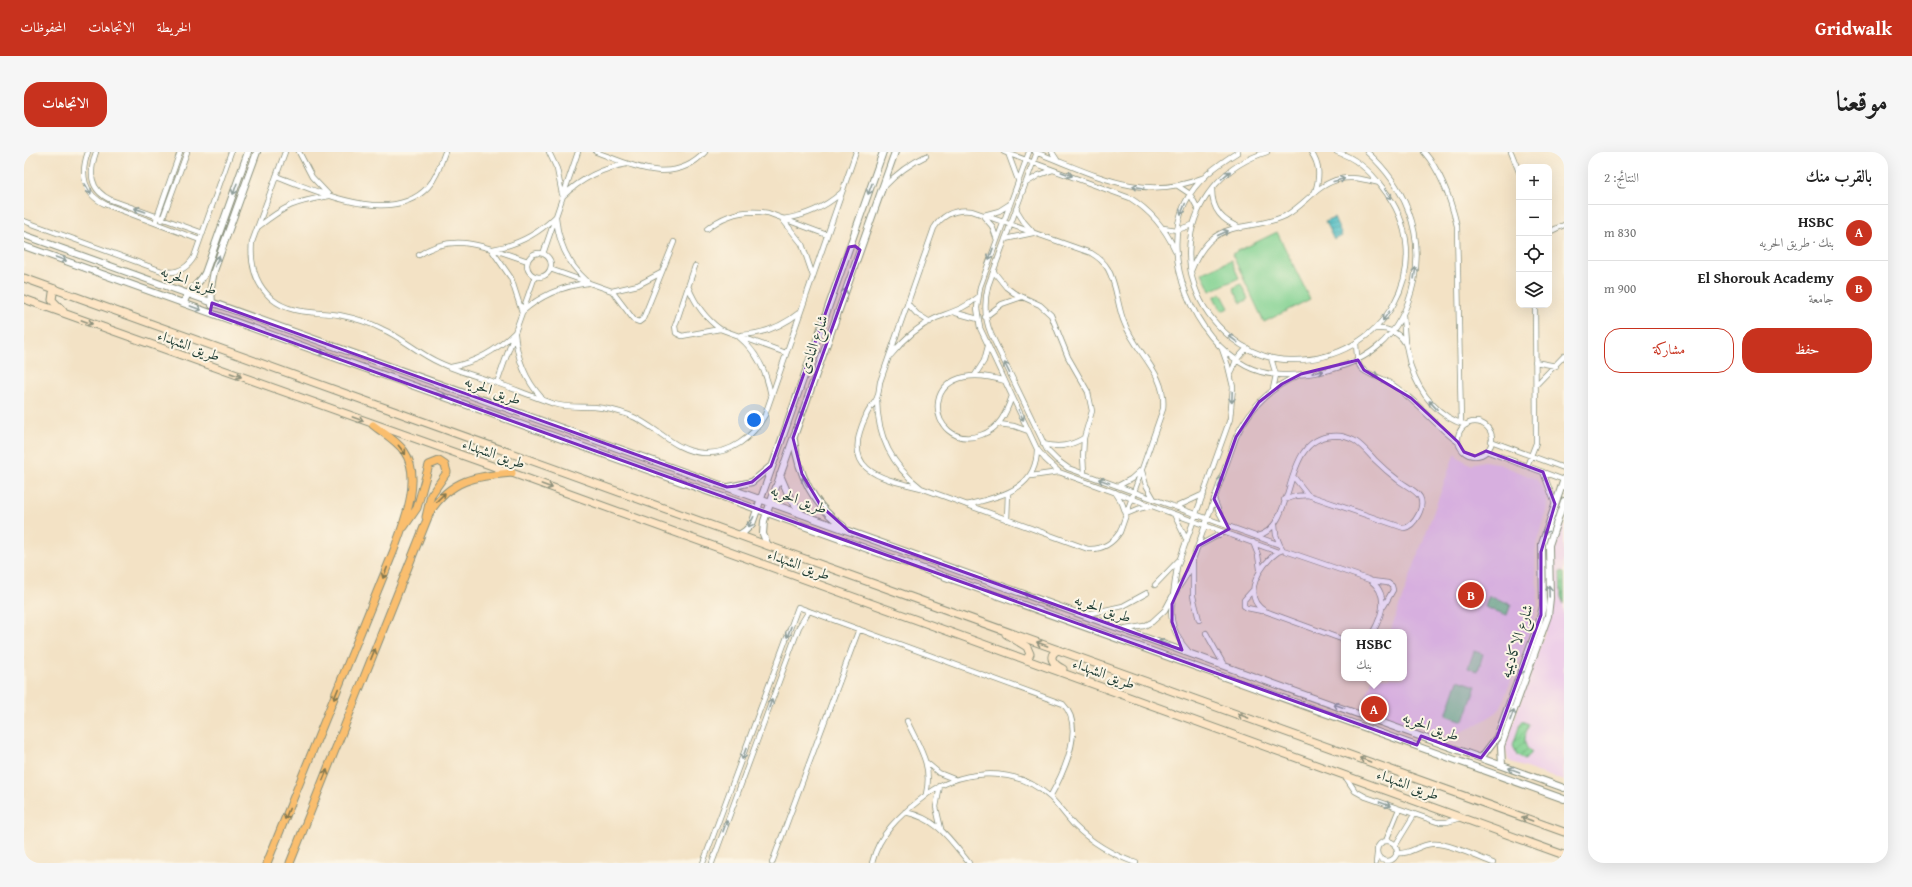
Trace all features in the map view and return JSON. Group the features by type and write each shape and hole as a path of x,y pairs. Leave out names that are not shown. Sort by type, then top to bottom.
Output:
{"main road":[{"name":"طريق الشهداء","path":"24,278 1564,832"},
{"path":"55,289 52,295 53,302 67,315"},
{"name":"طريق الشهداء","path":"24,299 373,425 512,473 1564,855"},
{"path":"267,863 402,529 412,486 410,464 399,446 373,425"},
{"path":"402,529 417,508 428,465 431,462 439,461 445,464 447,472 429,500 426,521"},
{"path":"290,863 426,521 436,503 447,492 460,483 480,476 512,473"},
{"path":"1002,630 1006,635 1029,649 1029,656 1026,660"},
{"path":"1058,650 1053,654 1053,662 1073,676"}],"street":[{"path":"88,152 83,165 83,176 86,187 92,196 106,205 200,240"},
{"path":"96,152 91,172 92,182 98,191 111,200 203,233"},
{"path":"155,223 180,152"},
{"path":"161,225 187,152"},
{"path":"24,221 167,272 178,271 187,266 194,257 232,152"},
{"path":"184,303 188,294 200,283 205,273 248,152"},
{"path":"210,313 214,271 257,152"},
{"path":"285,152 252,242 252,267 260,285 272,299 295,311 339,315 369,323 396,336 429,357 451,367 564,406 594,407 619,411 642,421 682,448 703,453 725,450 744,441 759,425 771,397 856,152"},
{"path":"298,152 312,177 330,196"},
{"path":"549,152 559,178 562,197"},
{"path":"543,254 578,152"},
{"path":"596,152 651,171 667,171 687,166 705,152"},
{"path":"852,152 853,162"},
{"name":"شارع النادى","path":"739,535 746,531 752,524 771,466 883,152"},
{"name":"شارع النادى","path":"768,546 762,530 767,512 895,152"},
{"path":"1029,152 977,298 978,319 988,346 1037,449 1044,459 1059,472 1278,552"},
{"path":"1203,178 1178,186 1156,189 1133,187 1036,152 986,296 985,317 991,334 1043,444 1057,460 1068,468 1280,545"},
{"path":"1052,152 1057,160"},
{"path":"1238,152 1203,178 1190,194 1182,211 1177,230 1176,253 1180,274 1189,300 1200,320 1220,346 1236,360 1256,370 1276,375 1301,374 1331,369 1358,360 1377,348 1393,332 1403,314 1412,289 1415,274 1417,258 1414,227 1404,198 1387,172 1377,160 1367,152"},
{"path":"1267,152 1238,165 1212,189 1198,209 1192,224 1189,249 1190,272 1199,298 1210,316 1221,329 1247,348 1271,358 1289,360 1324,357 1341,352 1356,344 1376,329 1392,307 1398,295 1405,271 1406,256 1404,231 1400,217 1391,199 1379,183 1362,165 1340,152"},
{"path":"1311,152 1318,168 1318,184 1315,192"},
{"path":"1374,152 1377,160"},
{"path":"1424,152 1442,181 1454,211 1457,226 1463,424 1458,442"},
{"path":"1511,152 1516,164"},
{"path":"276,176 330,196 384,206 403,203 420,194 427,188 438,171 445,153"},
{"path":"1006,153 1130,198 1148,211 1164,228 1176,253"},
{"path":"1006,153 1018,181"},
{"path":"883,188 895,174 926,156"},
{"path":"562,197 576,185 592,175 610,168 629,164"},
{"path":"1026,183 1039,175 1054,170"},
{"path":"1190,272 1197,257 1206,244 1220,234 1240,228 1263,224 1286,215 1297,208 1315,192 1331,182 1344,178 1358,178 1379,183"},
{"path":"1178,186 1190,194 1198,209"},
{"path":"1212,189 1213,204 1220,216 1231,224 1240,228"},
{"path":"782,219 815,211 829,203 842,192"},
{"path":"258,227 281,210 293,204 305,200 330,196"},
{"path":"983,216 999,211 1010,204"},
{"path":"1016,208 1024,222 1034,233"},
{"path":"877,399 866,416 860,431 857,447 859,457 863,464 874,474 920,488 1092,549 1100,548 1114,540 1120,532 1163,409 1164,392 1160,380 1131,338 1119,307 1111,275 1103,262 1091,253 972,211 958,211 940,220 934,228 888,358 880,382 877,399 879,425 887,449 901,471 920,488"},
{"path":"707,229 722,218 740,212 759,212 827,235"},
{"path":"491,249 509,245 526,238 542,228 556,216"},
{"path":"556,216 559,235 566,253 576,269 590,283"},
{"path":"983,216 992,226 997,240"},
{"path":"782,219 802,244 813,277"},
{"path":"1164,228 1177,230 1192,224"},
{"path":"1552,231 1564,225"},
{"path":"854,232 859,237 865,235"},
{"path":"1005,239 1034,233"},
{"name":"طريق الحريه","path":"24,235 1203,657 1564,788"},
{"path":"419,255 433,246 449,242 465,242 528,261"},
{"path":"550,269 612,291 634,320 640,321 674,242"},
{"name":"طريق الحريه","path":"24,246 1200,667 1564,799"},
{"path":"849,247 855,246 860,250"},
{"path":"491,249 511,278 522,312"},
{"path":"534,254 543,254 550,260 550,269 544,276 535,276 528,270 528,261 534,254"},
{"path":"695,266 675,326 676,333 682,336 720,329"},
{"path":"994,272 1006,287 1022,297 1040,305 1051,315 1068,357 1088,392 1092,411 1084,438 1084,474"},
{"path":"612,291 638,285 661,273"},
{"path":"497,383 535,276"},
{"path":"522,312 537,300 554,291 590,283"},
{"path":"688,286 703,313 720,329 786,353"},
{"path":"985,317 1002,304 1022,297"},
{"path":"888,358 908,338 930,322 955,313 977,298"},
{"path":"908,304 917,314 930,322"},
{"path":"1527,466 1536,442 1535,308"},
{"path":"736,334 754,334 771,329 787,322 801,311"},
{"path":"955,313 978,319"},
{"path":"1356,344 1360,368 1388,382 1411,398 1440,428 1458,442 1464,452 1475,456 1486,451 1491,441 1490,432 1484,425 1475,422 1463,424 1440,412 1432,405 1424,394 1412,369 1406,344 1403,314"},
{"path":"1376,329 1393,332 1406,344"},
{"path":"451,367 468,363 485,356 500,346 515,332"},
{"path":"515,332 517,350 522,368 531,384 543,399"},
{"path":"736,334 749,347 760,362 767,379 771,397"},
{"path":"975,375 984,362 988,346"},
{"path":"1126,630 1135,629 1152,622 1165,610 1173,595 1176,572 1180,558 1230,419 1233,398 1231,374 1220,346"},
{"path":"1231,374 1236,360 1247,348"},
{"path":"1536,385 1564,356"},
{"path":"1271,358 1276,375 1273,389"},
{"path":"1535,362 1556,366"},
{"path":"1189,652 1178,638 1174,630 1171,613 1174,596 1187,576 1240,429 1255,406 1273,389 1301,374"},
{"path":"1005,381 975,375 962,377 951,382 939,395 937,408 942,424 955,435 969,438 986,434 999,424 1012,396"},
{"path":"999,424 1014,426 1028,431"},
{"path":"1284,500 1296,496 1308,495 1404,528 1408,528 1415,522 1421,504 1418,494 1385,470 1357,442 1341,436 1321,438 1309,446 1301,457 1293,476 1284,500 1275,525 1276,535 1283,550 1370,580 1388,583 1392,586 1392,593 1383,608 1374,629"},
{"path":"793,438 802,474 813,496 829,516 849,531"},
{"path":"1043,444 1054,447 1065,446 1075,444 1084,438"},
{"path":"1491,441 1564,468"},
{"path":"1031,476 1036,463 1037,449"},
{"path":"1486,451 1564,479"},
{"path":"727,487 752,482 771,466"},
{"path":"1118,486 1131,479 1142,469"},
{"path":"1142,469 1146,485 1154,499"},
{"path":"967,505 1008,493 1031,476 1059,472"},
{"path":"1543,472 1555,504"},
{"path":"780,475 789,496 803,514"},
{"path":"1293,476 1308,495"},
{"name":"شارع الاكاديميه","path":"1481,758 1496,737 1539,623 1543,606 1541,552 1544,536 1564,479"},
{"path":"1115,492 1122,502 1126,514"},
{"path":"1007,520 1008,493"},
{"path":"1176,507 1204,494"},
{"path":"1214,499 1218,512 1226,525"},
{"name":"شارع الاكاديميه","path":"1502,765 1501,746 1538,646 1549,607 1549,553 1551,538 1564,501"},
{"path":"1126,514 1151,506"},
{"path":"1174,514 1187,541"},
{"path":"1257,536 1267,532 1275,525"},
{"path":"1198,546 1224,532"},
{"path":"1253,542 1258,555 1260,569"},
{"path":"1283,550 1268,559 1260,569 1252,591 1244,600 1244,606 1265,611 1341,639"},
{"path":"1541,552 1549,553"},
{"path":"1155,585 1180,558"},
{"path":"1193,558 1193,596 1199,620"},
{"path":"1370,580 1380,589 1383,608"},
{"path":"1252,591 1255,603 1265,611"},
{"path":"1083,615 1123,606 1147,593"},
{"path":"703,863 792,624 796,609 799,607 1063,704 1074,726 1073,737 1061,773 1050,797"},
{"path":"712,863 799,627 809,611"},
{"path":"1109,635 1112,625"},
{"path":"772,863 860,629"},
{"path":"1206,633 1224,665"},
{"path":"1531,644 1538,646"},
{"path":"1200,667 1203,657"},
{"path":"907,721 927,763 929,779 926,794"},
{"path":"1417,745 1420,736"},
{"path":"927,763 939,773 954,779"},
{"path":"872,863 882,839 896,820 926,794 940,785 954,779 975,775 996,774 1025,782 1050,797 1087,836 1114,854 1136,863"},
{"path":"1344,774 1358,793 1414,815 1440,823 1461,817"},
{"path":"1546,793 1549,783"},
{"path":"940,785 936,807 941,829"},
{"path":"1376,863 1379,845 1386,841 1399,809"},
{"path":"905,812 924,818 941,829 969,863"},
{"path":"1395,846 1414,815"},
{"path":"1377,852 1381,858 1388,862 1392,859 1396,854 1395,846 1390,841 1386,841"},
{"path":"1396,854 1408,854 1424,845 1439,844 1491,863"}],"highlighted area":[{"path":"855,246 860,250 793,438 802,474 821,506 849,531 1182,650 1172,622 1172,604 1198,546 1229,529 1214,499 1236,437 1259,402 1282,384 1301,374 1358,360 1364,370 1411,398 1458,442 1464,452 1475,456 1486,451 1543,472 1555,504 1541,552 1541,615 1497,737 1481,758 1421,736 1417,745 210,313 212,303 727,487 752,482 771,466 849,247"}],"shaded area":[{"path":"1455,453 1458,457 1470,464 1484,461 1497,463 1536,479 1546,495 1548,508 1535,551 1535,572 1538,592 1537,608 1523,651 1501,706 1497,712 1475,726 1458,733 1441,736 1435,735 1435,731 1419,725 1415,728 1362,708 1372,681 1407,681 1407,629 1391,629"},
{"path":"1564,509 1564,781 1514,764 1508,759 1505,746 1551,614 1552,547"}],"green space":[{"path":"1277,232 1310,299 1264,322 1232,254"},
{"path":"1231,260 1239,278 1210,291 1202,273"},
{"path":"1241,284 1248,299 1241,303 1233,288"},
{"path":"1221,293 1229,308 1221,311 1214,297"},
{"path":"1560,572 1564,573 1564,604 1561,597"},
{"path":"1489,596 1511,604 1507,615 1485,607"},
{"path":"1474,651 1483,654 1478,671 1468,668"},
{"path":"1458,680 1476,686 1464,721 1446,715"},
{"path":"1521,721 1529,724 1525,742 1526,746 1531,752 1525,760 1517,756 1513,745"}],"water":[{"path":"1334,218 1342,236 1334,240 1325,222"}],"place":[{"name":"El Shorouk Academy","path":"1471,595"},
{"name":"HSBC","path":"1374,709"}]}
